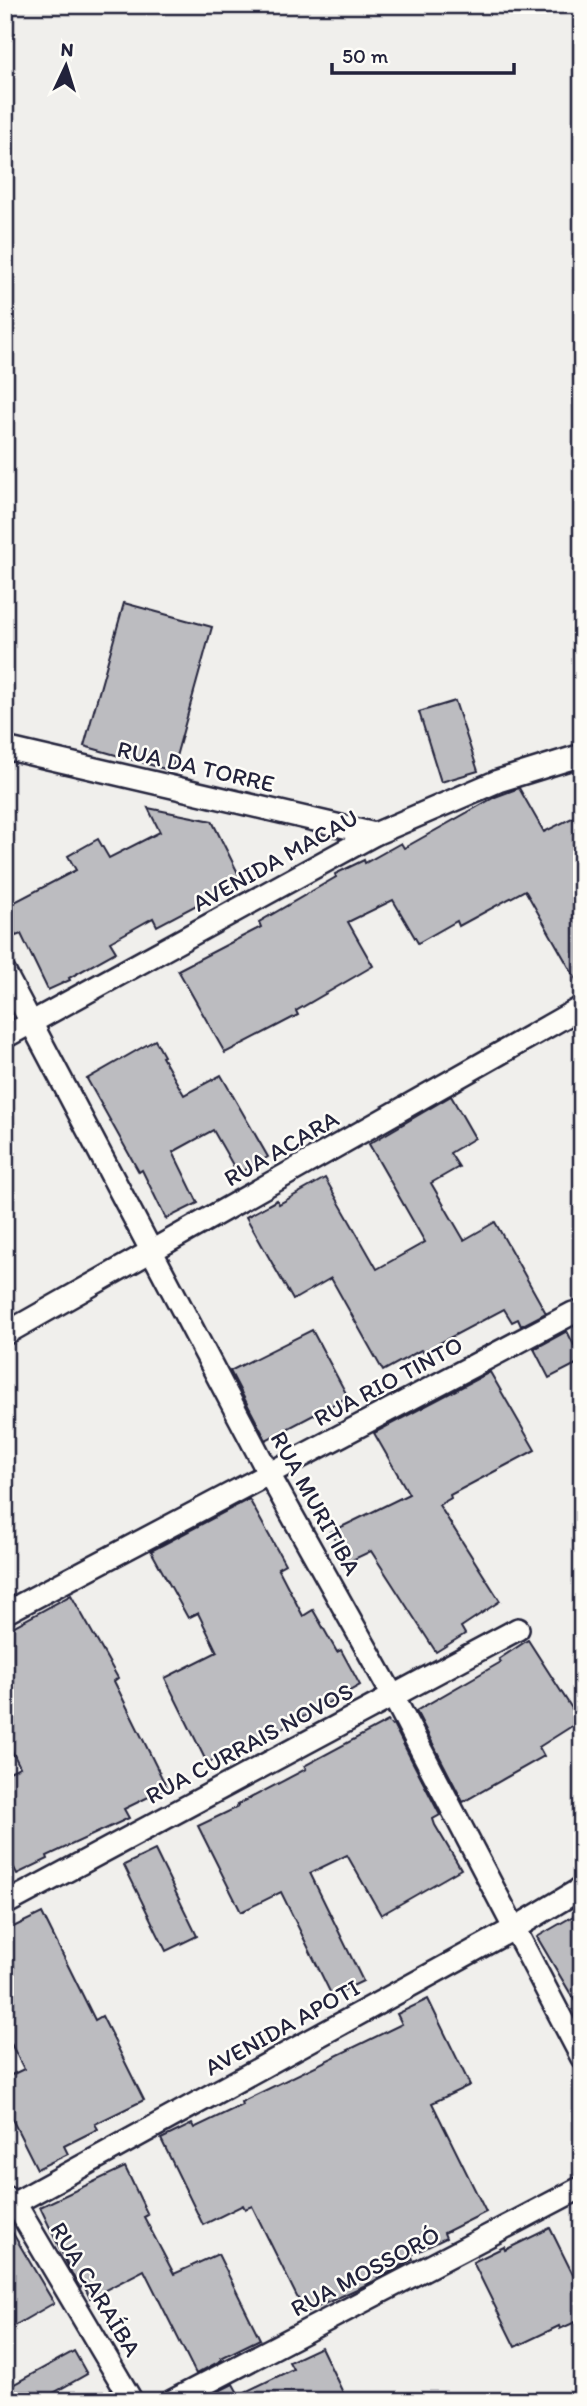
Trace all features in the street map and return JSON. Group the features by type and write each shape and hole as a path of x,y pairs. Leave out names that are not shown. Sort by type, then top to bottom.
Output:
{"street":[{"name":"RUA DA TORRE","path":"5,748 375,834"},
{"name":"AVENIDA MACAU","path":"5,1037 375,834 498,781 582,755"},
{"name":"RUA MURITIBA","path":"5,973 269,1474 393,1696 582,2058"},
{"name":"RUA ACARA","path":"5,1334 582,1007"},
{"name":"RUA RIO TINTO","path":"5,1613 573,1313"},
{"name":"RUA CURRAIS NOVOS","path":"5,1904 518,1629"},
{"name":"AVENIDA APOTI","path":"10,2200 515,1928 582,1888"},
{"name":"RUA MOSSORÓ","path":"172,2401 582,2188"},
{"name":"RUA CARAÍBA","path":"10,2200 132,2401"}],"building":[{"path":"124,603 212,627 172,771 84,746"},
{"path":"455,701 478,771 441,782 419,712"},
{"path":"519,788 544,832 582,813 582,990 525,890 459,926 457,921 418,943 393,900 348,922 373,966 296,1011 298,1015 225,1053 178,970 261,927 259,922 336,877 335,874 364,860 365,863 401,843 404,848 495,797"},
{"path":"148,808 212,821 242,881 157,926 153,918 110,942 116,952 48,990 21,934 16,936 5,916 5,907 76,870 68,856 98,839 109,858 160,832"},
{"path":"155,1040 184,1095 221,1075 268,1157 238,1174 213,1130 173,1152 198,1203 166,1219 142,1170 139,1172 87,1079"},
{"path":"451,1096 475,1138 450,1153 459,1167 431,1183 464,1240 495,1222 546,1313 521,1326 518,1319 512,1322 504,1309 383,1371 331,1278 293,1300 246,1217 277,1200 279,1204 325,1178 377,1269 425,1242 369,1144"},
{"path":"312,1330 348,1397 266,1440 230,1371"},
{"path":"567,1331 582,1361 549,1378 534,1349"},
{"path":"490,1372 535,1450 450,1495 451,1498 439,1505 500,1601 461,1627 465,1634 436,1652 371,1551 346,1563 331,1532 409,1494 374,1433"},
{"path":"249,1499 285,1564 278,1568 303,1616 313,1610 337,1652 341,1650 360,1685 274,1733 207,1763 165,1678 217,1652 198,1613 188,1618 151,1551"},
{"path":"71,1595 118,1678 114,1681 167,1788 124,1809 129,1818 47,1856 48,1859 17,1874 5,1850 5,1774 20,1767 5,1737 5,1631"},
{"path":"528,1640 580,1721 539,1747 544,1756 463,1802 416,1711 501,1662 499,1659"},
{"path":"388,1721 393,1724 440,1815 433,1819 435,1825 461,1869 381,1915 347,1855 310,1873 363,1981 332,1996 281,1892 241,1912 198,1826 238,1807 237,1805 306,1769 304,1766"},
{"path":"155,1850 197,1936 166,1951 124,1865"},
{"path":"582,1911 582,2013 537,1937"},
{"path":"42,1913 95,2020 102,2016 144,2100 95,2124 98,2129 64,2146 68,2154 37,2169 5,2105 5,2078 24,2069 5,2032 5,1931"},
{"path":"428,1999 470,2085 432,2103 486,2212 444,2233 446,2238 411,2255 413,2259 372,2282 305,2313 252,2206 245,2209 243,2205 203,2225 161,2139 192,2124 194,2128 242,2105 241,2102 402,2024 397,2014"},
{"path":"125,2167 148,2215 144,2217 174,2274 218,2254 260,2339 196,2374 144,2270 90,2298 84,2286 80,2288 72,2274 40,2207"},
{"path":"5,2220 54,2303 5,2331"},
{"path":"550,2228 582,2293 582,2319 560,2329 559,2326 515,2347 473,2262"},
{"path":"321,2347 347,2401 209,2401 207,2397 233,2384 239,2395 293,2369 289,2362"},
{"path":"74,2351 87,2374 39,2401 5,2401 5,2389"}]}
